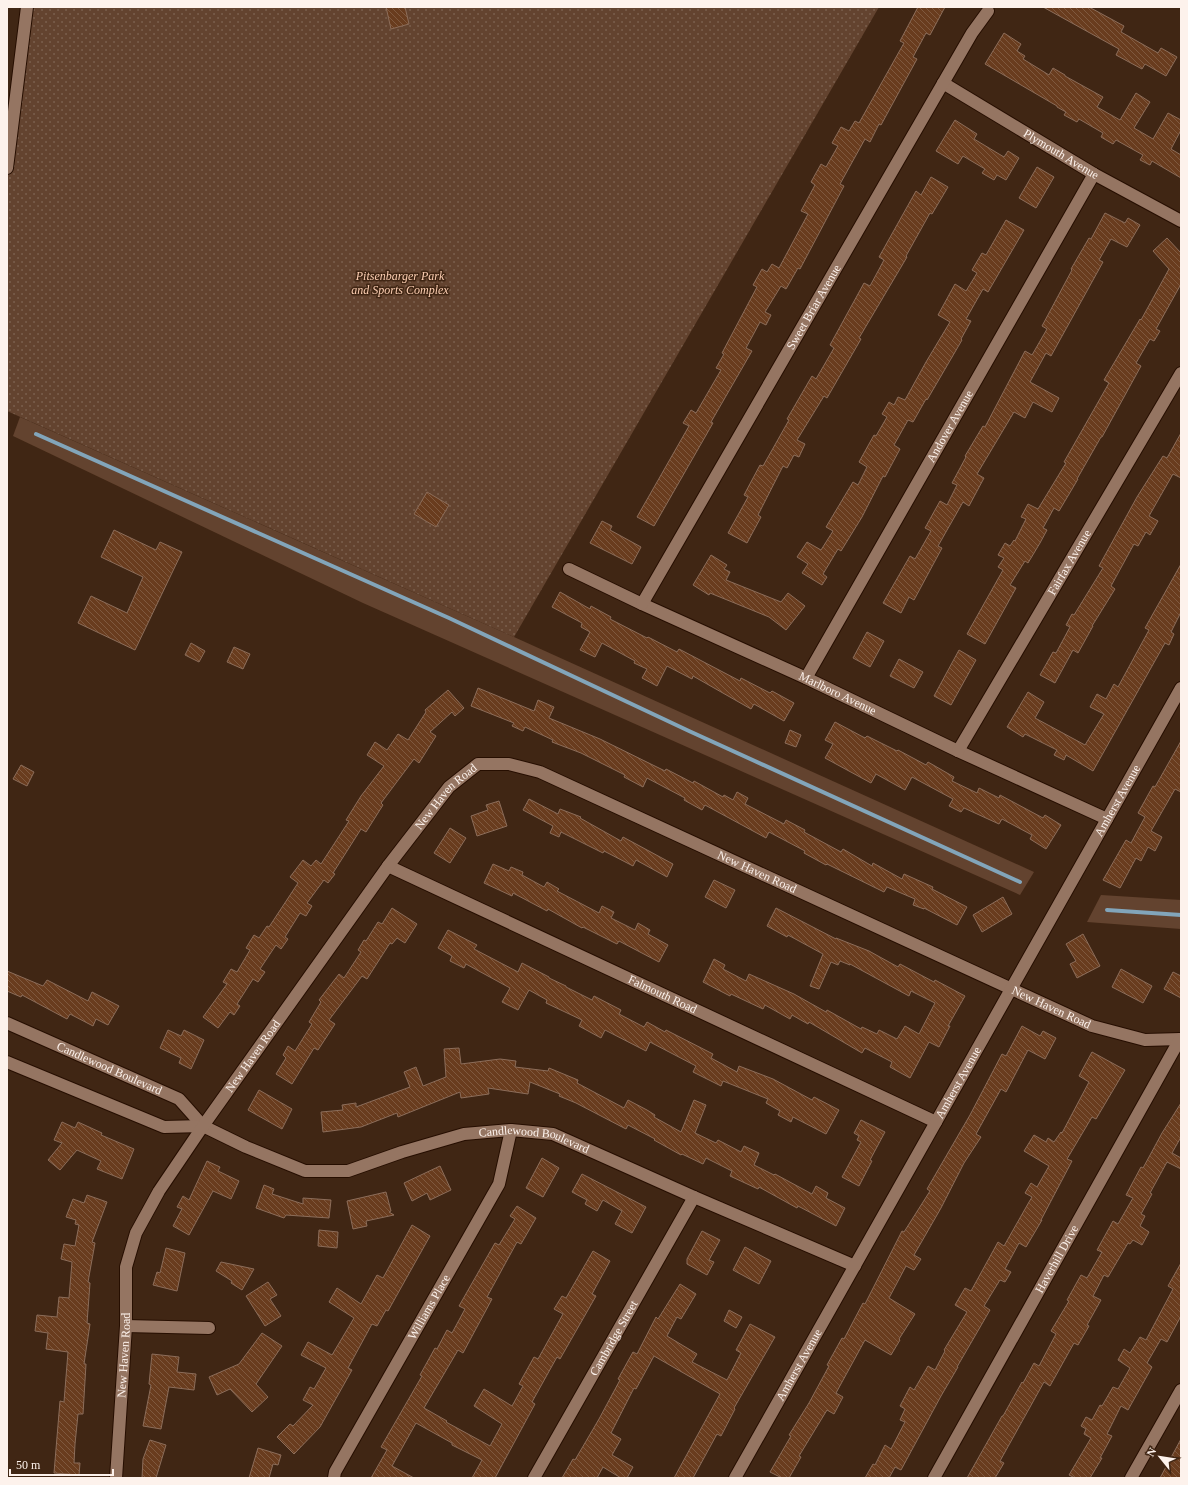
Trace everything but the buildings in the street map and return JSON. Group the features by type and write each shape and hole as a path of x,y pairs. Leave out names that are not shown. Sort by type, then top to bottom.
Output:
{"street":[{"path":"7,168 27,7"},
{"name":"Sweet Briar Avenue","path":"642,604 972,33 988,11"},
{"name":"Plymouth Avenue","path":"943,84 1094,174 1181,221"},
{"name":"Andover Avenue","path":"806,678 1094,174"},
{"name":"Fairfax Avenue","path":"958,751 1181,373"},
{"name":"Marlboro Avenue","path":"569,569 1107,819"},
{"name":"Amherst Avenue","path":"735,1478 1181,688"},
{"name":"New Haven Road","path":"116,1478 126,1326 126,1267 136,1233 159,1191 203,1126 388,866 449,787 478,764 509,764 540,772 1092,1026 1145,1040 1180,1039"},
{"name":"Falmouth Road","path":"388,866 936,1122"},
{"name":"Candlewood Boulevard","path":"7,1023 179,1099 203,1126 246,1147 305,1170 348,1171 402,1152 464,1134 511,1130 553,1134 694,1197 856,1266"},
{"name":"Haverhill Drive","path":"934,1478 1180,1039"},
{"name":"Candlewood Boulevard","path":"7,1062 164,1127 203,1126"},
{"name":"Williams Place","path":"334,1478 335,1472 499,1184 511,1130"},
{"name":"Cambridge Street","path":"534,1478 694,1197"},
{"path":"126,1326 209,1328"},
{"path":"1131,1478 1181,1390"}],"green space":[{"name":"Pitsenbarger Park and Sports Complex","path":"27,7 879,7 514,637 7,411 7,168"},
{"path":"20,417 514,637 1034,872 1020,895 363,603 13,436"},
{"path":"1101,895 1181,900 1181,929 1087,922"}],"waterway":[{"path":"36,434 449,618 689,731 1020,882"},
{"path":"1107,910 1181,915"}]}
